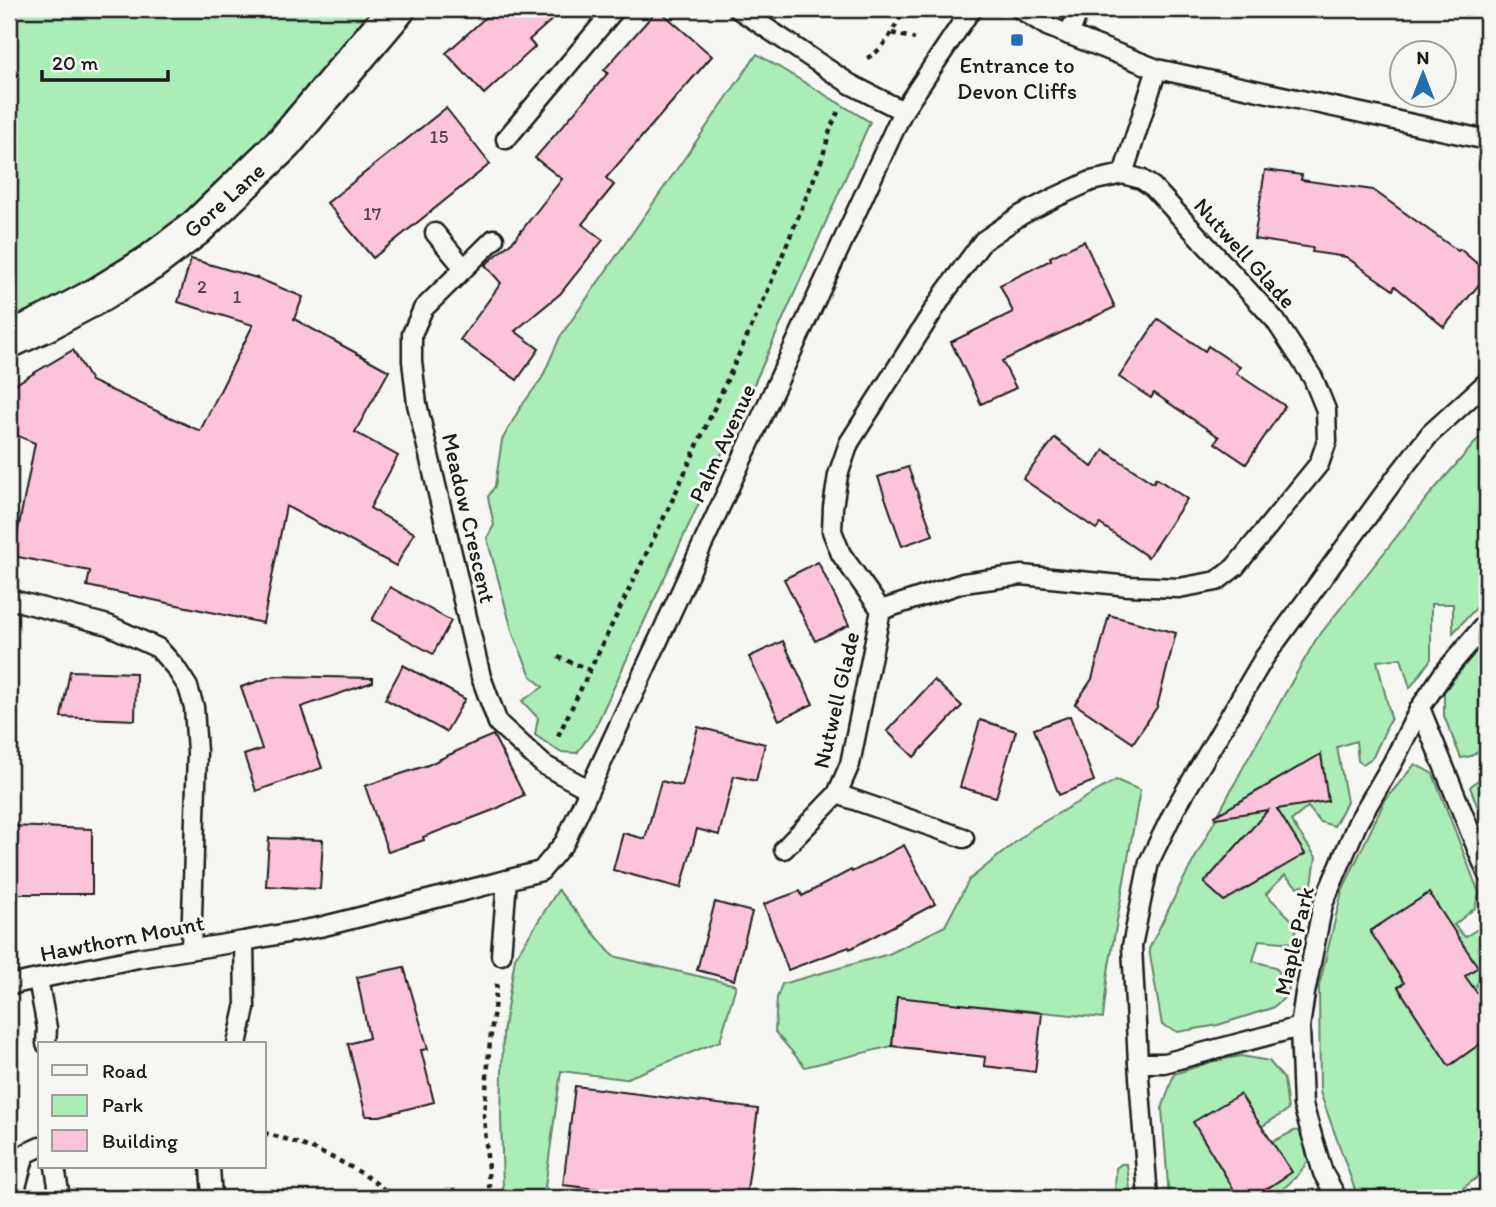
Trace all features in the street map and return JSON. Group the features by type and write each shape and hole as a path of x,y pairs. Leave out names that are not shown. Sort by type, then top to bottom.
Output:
{"street":[{"name":"Gore Lane","path":"9,340 100,294 150,263 196,228 284,144 397,9"}],"lane":[{"path":"506,139 615,9"},
{"path":"738,9 850,84 903,111"},
{"name":"Palm Avenue","path":"507,880 541,872 565,842 903,111 973,9"},
{"path":"1020,9 1047,26 1157,69 1487,140"},
{"path":"1069,35 1079,9"},
{"path":"1123,174 1157,69"},
{"name":"Nutwell Glade","path":"881,610 963,583 1022,575 1129,586 1179,588 1217,581 1235,567 1319,464 1327,441 1326,410 1313,378 1275,320 1153,187 1141,179 1123,174 1091,181 1021,215 983,242 946,291 849,443 838,475 832,531 841,554 881,610 850,764 837,794 964,838"},
{"path":"435,233 464,268"},
{"name":"Meadow Crescent","path":"494,239 423,309 412,334 417,404 481,677 498,723 544,765 588,789"},
{"path":"1147,1198 1132,946 1149,862 1175,809 1264,658 1430,434 1487,383"},
{"path":"9,599 108,625 158,648 188,687 194,707 197,751 191,949"},
{"name":"Maple Park","path":"1337,1198 1324,1173 1303,1105 1300,1027 1324,904 1358,822 1394,762 1419,709 1443,674 1487,622"},
{"path":"1419,709 1487,873"},
{"path":"784,849 837,794"},
{"path":"501,955 507,880"},
{"name":"Hawthorn Mount","path":"9,985 138,958 320,927 507,880"},
{"path":"237,1042 245,1008 244,941"},
{"path":"38,979 47,1028 46,1042"},
{"path":"1138,1063 1164,1063 1300,1027"},
{"path":"13,1198 26,1154 38,1148"},
{"path":"55,1168 60,1198"},
{"path":"210,1168 212,1198"}],"path":[{"path":"544,765 670,505 766,295 822,159 855,64 873,55 892,33 904,9"},
{"path":"558,657 590,670"},
{"path":"490,1198 484,1115 501,955"},
{"path":"266,1133 330,1156 361,1174 393,1198"}],"green space":[{"path":"9,9 378,9 205,200 130,261 9,324"},
{"path":"757,54 870,122 760,371 595,728 577,753 560,752 535,735 538,718 522,701 543,687 531,676 513,634 487,538 494,525 488,497 495,486 502,440 520,408 542,378 560,337"},
{"path":"1487,429 1487,596 1453,633 1453,604 1431,604 1431,659 1410,688 1401,658 1377,661 1391,718 1373,757 1363,764 1358,761 1356,741 1337,747 1347,802 1334,826 1320,822 1308,807 1291,821 1316,857 1312,884 1297,887 1285,875 1266,894 1296,924 1295,943 1259,940 1253,961 1275,967 1289,984 1288,995 1272,1008 1218,1025 1178,1032 1162,1025 1149,949 1245,764 1315,641 1426,499"},
{"path":"1487,640 1487,746 1471,756 1461,758 1444,716 1444,692"},
{"path":"1415,764 1433,774 1479,893 1475,908 1454,925 1465,937 1487,923 1487,973 1476,985 1487,995 1487,1170 1450,1198 1408,1198 1408,1192 1375,1190 1374,1198 1358,1198 1320,1092 1319,986 1342,891 1385,800"},
{"path":"1487,772 1487,816 1481,816 1470,787"},
{"path":"1116,780 1140,790 1108,972 1103,1018 897,998 892,1046 805,1067 775,1032 777,998 782,984 889,954 945,926 969,880 1033,828"},
{"path":"558,890 613,956 736,985 720,1041 625,1079 561,1071 545,1187 554,1198 504,1198 501,1116 503,1033 515,958"},
{"path":"1241,1056 1269,1061 1284,1079 1288,1110 1261,1127 1268,1144 1294,1131 1302,1130 1312,1156 1282,1190 1289,1198 1169,1198 1162,1109 1174,1074 1214,1061"},
{"path":"1127,1164 1131,1198 1115,1198 1116,1168"}],"building":[{"path":"495,9 564,9 529,40 535,47 484,94 446,53"},
{"path":"658,9 712,56 606,178 614,185 582,224 603,240 560,294 515,331 539,349 517,380 460,340 501,283 485,265 514,240 562,179 535,158 608,73 604,70"},
{"path":"446,108 490,164 373,258 327,203"},
{"path":"1265,170 1302,175 1301,180 1373,190 1458,251 1460,249 1487,272 1487,275 1444,327 1395,286 1393,290 1346,257 1312,252 1313,248 1254,239"},
{"path":"1084,241 1115,307 1002,361 1016,388 981,404 951,342 1013,312 1000,285"},
{"path":"191,259 257,278 303,297 294,319 389,371 355,432 398,456 370,508 414,533 396,566 286,506 263,623 87,586 90,571 13,556 35,443 9,432 9,388 73,350 91,381 200,431 253,325 178,302"},
{"path":"1158,319 1205,351 1208,346 1240,367 1236,373 1285,406 1246,464 1215,443 1219,437 1154,393 1151,398 1119,377"},
{"path":"1055,438 1092,467 1104,450 1153,483 1156,478 1187,499 1148,557 1100,524 1096,529 1023,479"},
{"path":"908,467 933,535 902,546 878,477"},
{"path":"818,562 849,625 815,641 784,579"},
{"path":"390,587 451,621 433,654 372,620"},
{"path":"1109,615 1176,633 1157,707 1133,743 1075,704 1092,679"},
{"path":"783,641 813,704 779,720 749,657"},
{"path":"403,665 465,699 446,732 385,699"},
{"path":"70,671 136,673 135,720 61,717"},
{"path":"274,676 373,678 373,682 301,707 322,768 256,791 244,755 262,749 241,687"},
{"path":"934,680 962,706 914,757 887,731"},
{"path":"1070,716 1094,781 1059,795 1034,729"},
{"path":"980,720 1016,731 996,797 960,787"},
{"path":"698,727 765,744 756,781 734,776 719,835 697,829 681,888 613,870 623,833 645,839 661,781 682,786"},
{"path":"493,735 524,795 496,809 423,837 424,840 388,852 365,786 428,765"},
{"path":"1321,754 1328,801 1277,809 1305,854 1224,901 1204,883 1268,810 1215,816"},
{"path":"9,826 92,829 92,894 9,894"},
{"path":"269,838 323,840 320,889 266,886"},
{"path":"904,845 935,904 850,949 849,947 788,970 764,904 800,891 802,896"},
{"path":"1429,893 1478,967 1465,976 1487,1007 1487,1039 1449,1066 1398,987 1404,983 1370,931"},
{"path":"715,902 752,912 734,980 697,970"},
{"path":"404,967 428,1049 421,1050 434,1102 380,1116 366,1116 348,1044 369,1038 357,977"},
{"path":"897,997 1042,1013 1035,1072 984,1066 985,1057 892,1046"},
{"path":"575,1086 758,1109 746,1198 658,1198 563,1185"},
{"path":"1240,1094 1292,1172 1253,1198 1239,1198 1193,1122"}],"place":[{"name":"Entrance to Devon Cliffs","path":"1017,40"}]}
